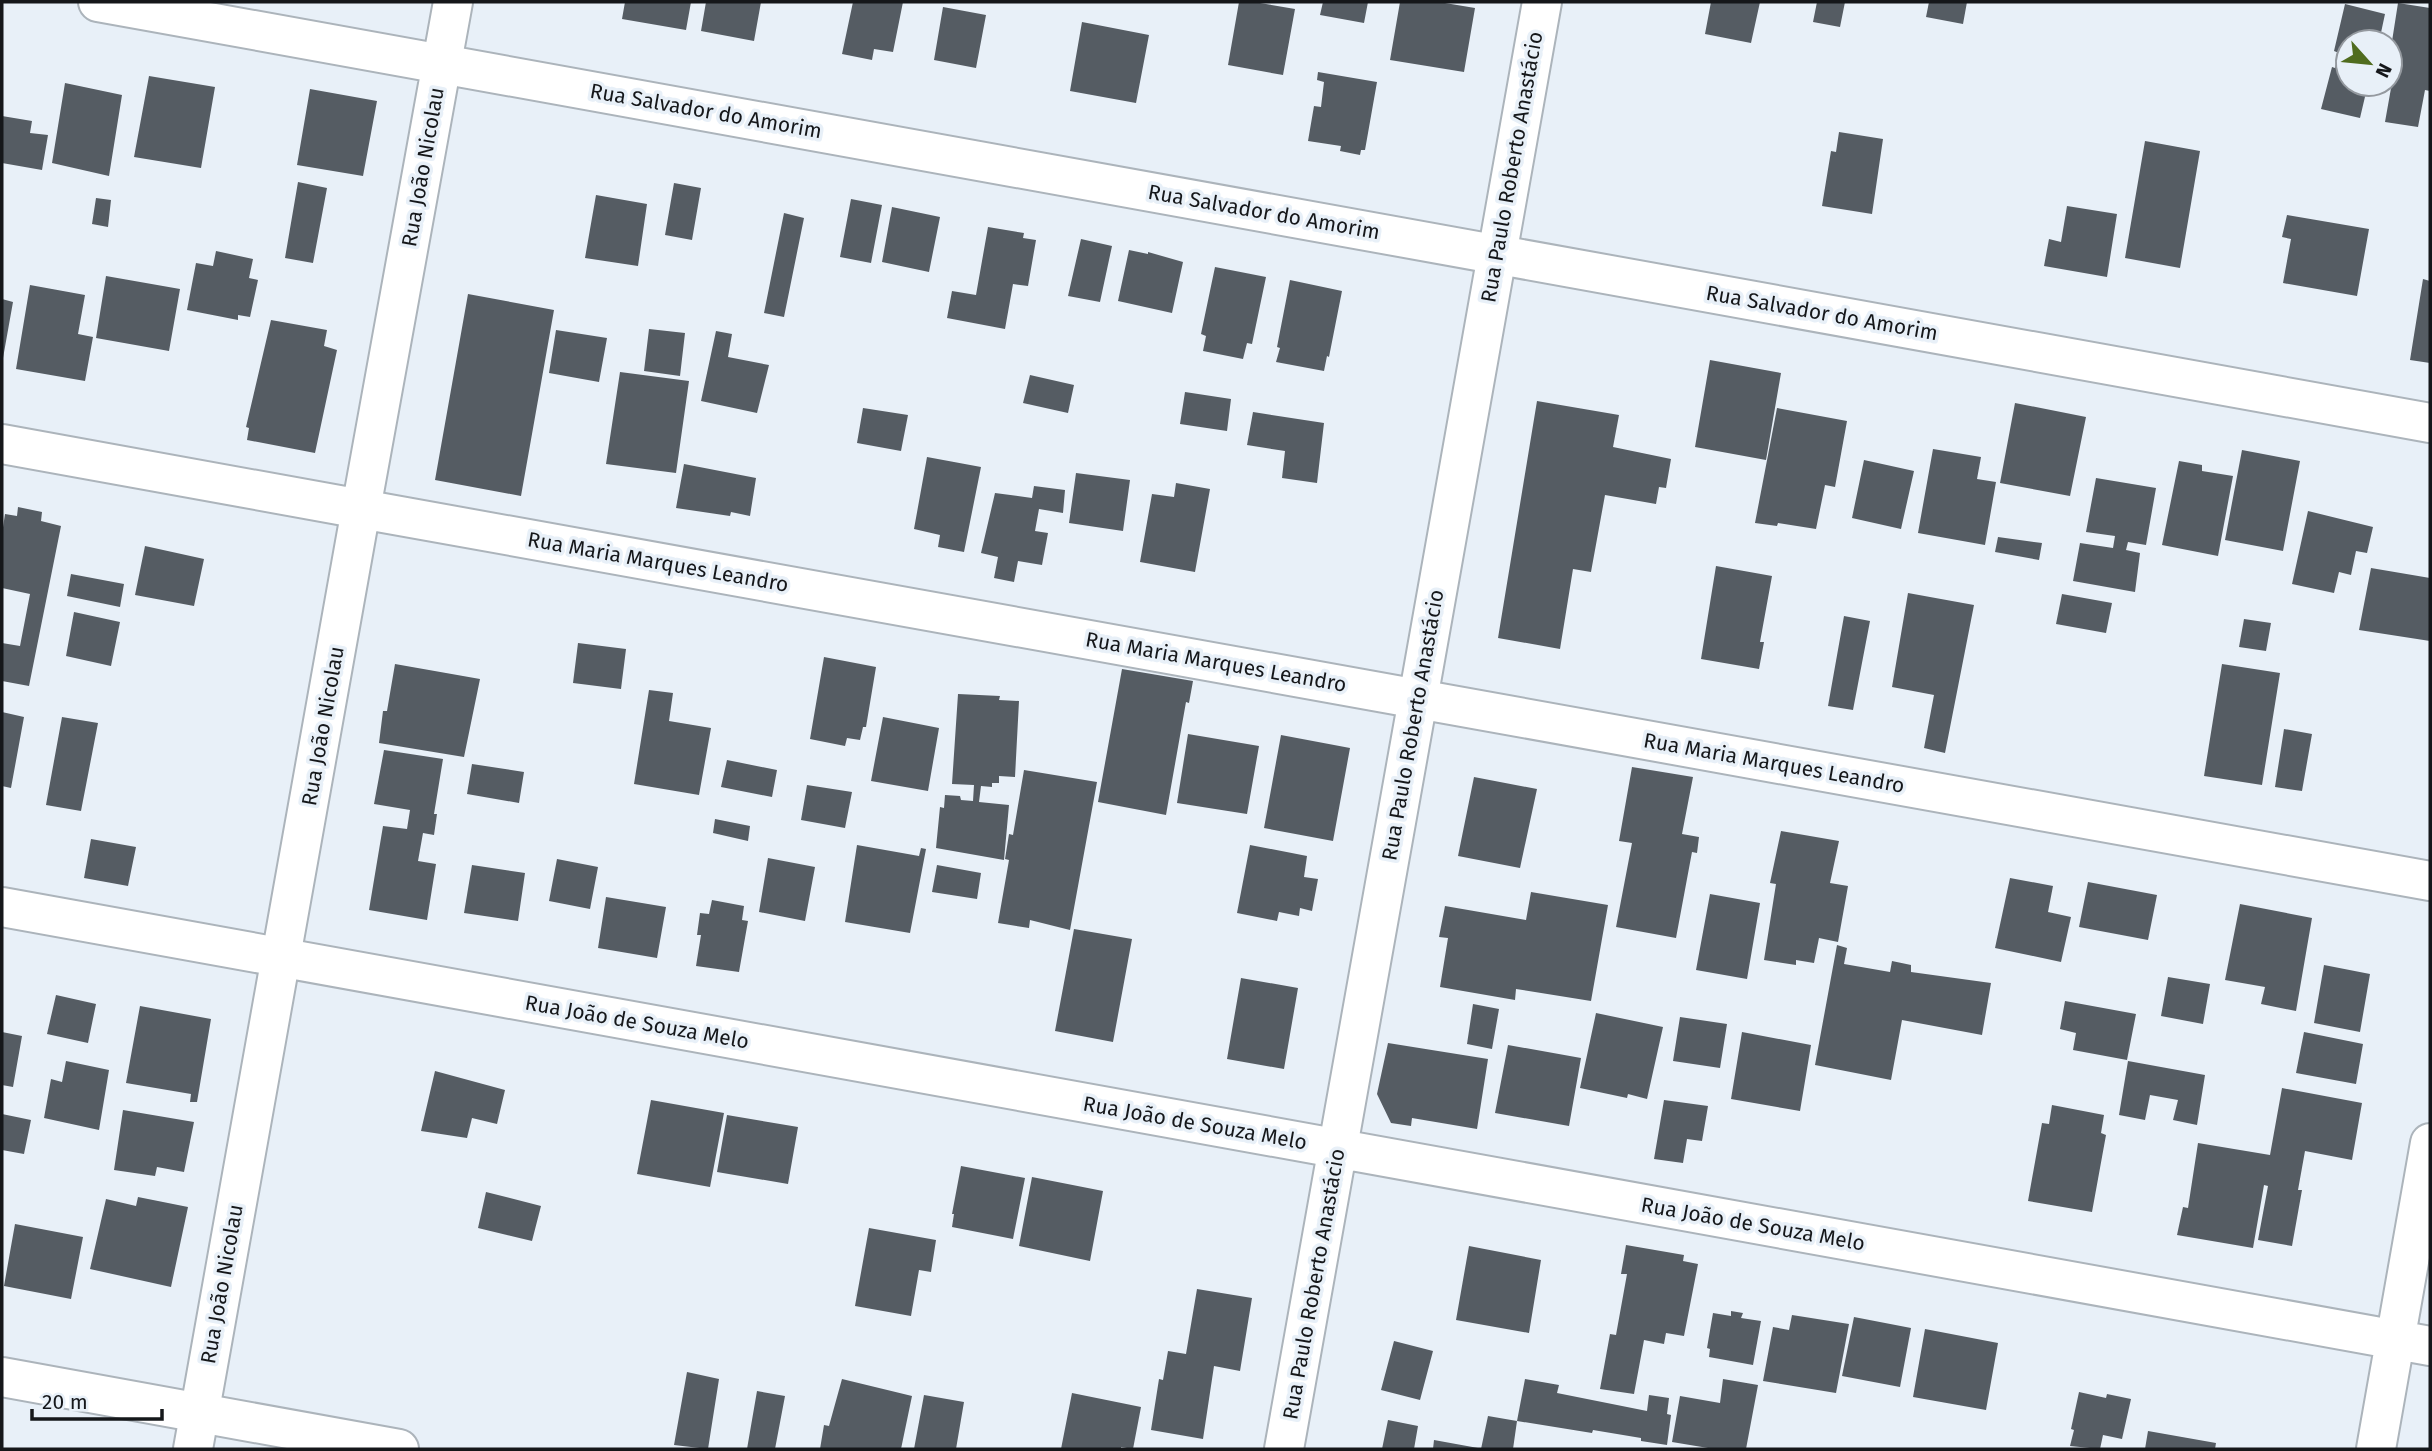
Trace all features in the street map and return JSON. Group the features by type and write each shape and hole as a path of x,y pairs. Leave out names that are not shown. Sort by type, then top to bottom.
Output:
{"street":[{"name":"Rua Salvador do Amorim","path":"99,2 2430,423"},
{"name":"Rua João Nicolau","path":"196,1431 453,2"},
{"name":"Rua Paulo Roberto Anastácio","path":"1284,1449 1542,2"},
{"name":"Rua Maria Marques Leandro","path":"2,444 2430,881"},
{"name":"Rua João de Souza Melo","path":"2,907 2413,1343"},
{"path":"2376,1449 2413,1343 2430,1143"},
{"path":"2,1377 196,1431 399,1449"}],"building":[{"path":"625,2 691,2 686,30 622,19"},
{"path":"706,2 761,2 754,41 701,31"},
{"path":"853,2 903,2 893,52 874,49 872,60 842,54"},
{"path":"1239,2 1295,9 1283,75 1228,65"},
{"path":"1323,2 1368,2 1364,23 1320,15"},
{"path":"1400,2 1439,2 1475,8 1464,72 1390,60"},
{"path":"1711,2 1760,2 1751,43 1705,34"},
{"path":"1817,2 1845,2 1840,27 1813,22"},
{"path":"1929,2 1967,2 1963,24 1926,17"},
{"path":"2398,3 2430,8 2430,91 2425,90 2418,127 2385,122 2389,98 2404,98 2404,28 2394,28"},
{"path":"2345,4 2385,14 2382,28 2339,28"},
{"path":"943,7 986,15 976,68 934,60"},
{"path":"1082,22 1149,35 1136,103 1070,91"},
{"path":"2332,67 2334,98 2365,98 2360,118 2321,109"},
{"path":"1318,72 1377,82 1365,150 1361,150 1360,155 1340,151 1341,146 1308,141 1314,106 1321,107 1324,82 1317,80"},
{"path":"149,76 215,87 201,168 134,157"},
{"path":"65,83 122,95 109,176 52,163"},
{"path":"310,89 377,101 363,176 297,165"},
{"path":"2,116 32,121 30,133 48,135 42,170 2,163"},
{"path":"1839,132 1883,139 1872,214 1822,206 1831,151 1836,152"},
{"path":"2145,141 2200,151 2180,268 2125,258"},
{"path":"298,182 327,188 313,263 285,258"},
{"path":"674,183 701,188 692,240 665,235"},
{"path":"596,195 647,204 638,266 585,258"},
{"path":"96,198 111,200 108,227 92,224"},
{"path":"851,199 882,205 871,263 840,257"},
{"path":"2067,206 2117,214 2107,277 2044,266 2049,239 2061,242"},
{"path":"892,207 940,217 929,272 882,262"},
{"path":"784,213 804,218 784,317 764,313"},
{"path":"2287,215 2369,229 2357,296 2283,283 2291,239 2282,237"},
{"path":"988,227 1024,233 1023,238 1036,240 1028,286 1013,284 1005,329 947,318 952,291 976,295"},
{"path":"1081,239 1112,246 1100,302 1068,296"},
{"path":"1129,250 1148,252 1183,262 1172,313 1118,301"},
{"path":"216,251 253,259 249,278 258,280 250,317 238,315 238,320 187,310 196,263 213,266"},
{"path":"1215,267 1266,277 1252,344 1247,343 1243,359 1203,351 1206,336 1201,334"},
{"path":"106,276 180,289 169,351 96,338"},
{"path":"2423,279 2430,281 2430,363 2410,360"},
{"path":"1290,280 1342,291 1324,371 1276,362"},
{"path":"30,285 85,295 78,334 93,337 85,381 16,369"},
{"path":"468,294 554,310 521,496 435,480"},
{"path":"2,299 13,302 3,358 2,358"},
{"path":"271,320 327,330 324,346 337,350 315,453 247,440 249,428 246,427"},
{"path":"649,329 685,333 680,376 644,371"},
{"path":"556,330 607,338 599,382 549,373"},
{"path":"716,331 732,334 728,357 769,365 757,413 701,401"},
{"path":"1710,360 1781,373 1766,460 1695,447"},
{"path":"620,372 689,381 676,473 606,464"},
{"path":"1030,375 1074,385 1068,413 1023,403"},
{"path":"1185,392 1231,399 1227,431 1180,424"},
{"path":"1537,401 1619,415 1613,447 1671,459 1666,488 1659,487 1656,504 1605,495 1591,572 1573,569 1560,649 1498,638"},
{"path":"2015,403 2086,417 2070,496 2000,483"},
{"path":"863,408 908,415 901,451 857,443"},
{"path":"1777,408 1847,421 1835,487 1825,485 1816,529 1778,523 1777,526 1755,523"},
{"path":"1253,412 1324,423 1317,483 1282,478 1285,451 1247,445"},
{"path":"1933,449 1981,457 1977,479 1996,482 1985,545 1918,533"},
{"path":"2242,450 2300,461 2283,551 2225,540"},
{"path":"927,457 981,467 964,552 938,547 940,535 914,529"},
{"path":"1864,460 1914,471 1901,529 1852,518"},
{"path":"2179,461 2202,465 2202,471 2233,476 2218,556 2162,545"},
{"path":"684,464 756,478 750,516 731,512 730,516 676,508"},
{"path":"1076,473 1130,480 1123,531 1069,523"},
{"path":"2096,478 2156,488 2146,545 2128,542 2126,550 2140,553 2135,592 2073,581 2080,543 2113,548 2115,536 2086,532"},
{"path":"1176,483 1210,489 1195,572 1140,562 1152,494 1174,497"},
{"path":"1034,486 1065,490 1063,513 1039,509 1035,531 1048,533 1042,565 1018,561 1014,582 994,578 998,557 981,553 995,493 1032,498"},
{"path":"18,507 42,512 41,521 61,526 29,686 2,681 2,643 20,646 30,594 2,588 2,534 5,514 17,516"},
{"path":"2308,511 2373,527 2367,553 2356,551 2351,575 2339,572 2334,593 2292,584"},
{"path":"1998,537 2042,543 2039,560 1995,552"},
{"path":"145,546 204,559 194,606 135,595"},
{"path":"1716,566 1772,576 1760,642 1764,642 1759,669 1701,659"},
{"path":"2371,568 2430,578 2430,641 2359,630"},
{"path":"71,574 124,584 120,607 67,596"},
{"path":"1908,593 1974,605 1945,753 1924,748 1934,695 1892,687"},
{"path":"2062,594 2112,603 2106,633 2056,624"},
{"path":"74,612 120,622 111,666 66,656"},
{"path":"1844,616 1870,621 1853,710 1828,706"},
{"path":"2244,619 2271,623 2266,651 2239,647"},
{"path":"578,643 626,649 621,689 573,683"},
{"path":"824,657 876,667 866,727 863,727 860,740 847,738 845,746 810,739"},
{"path":"395,664 480,679 464,757 379,743 383,711 387,711"},
{"path":"2222,664 2280,673 2262,785 2204,776"},
{"path":"1122,669 1193,681 1189,703 1186,702 1166,815 1098,802"},
{"path":"649,690 673,693 669,721 711,728 699,795 634,784"},
{"path":"958,694 1000,696 999,700 1019,701 1015,777 999,776 999,783 992,783 992,787 981,786 979,802 1009,805 1004,860 936,848 940,807 944,808 945,795 960,796 961,800 973,801 974,785 952,784"},
{"path":"2,712 24,717 11,788 2,786"},
{"path":"62,717 98,723 81,811 46,805"},
{"path":"883,717 939,728 928,791 871,781"},
{"path":"2284,729 2312,734 2302,791 2275,787"},
{"path":"1188,734 1259,746 1247,814 1177,803"},
{"path":"1281,735 1350,748 1333,841 1264,828"},
{"path":"384,750 443,759 434,814 437,814 434,835 423,833 418,861 436,864 427,920 369,910 383,826 407,829 410,810 374,804"},
{"path":"727,760 777,770 772,797 721,787"},
{"path":"472,764 524,772 519,803 467,794"},
{"path":"1632,767 1693,777 1682,834 1699,837 1697,853 1692,852 1676,938 1616,927 1632,843 1619,841"},
{"path":"1024,770 1097,782 1070,930 1030,920 1029,928 998,923 1009,860 1005,859 1009,834 1013,835"},
{"path":"1474,777 1537,789 1520,868 1458,856"},
{"path":"807,785 852,792 845,828 801,820"},
{"path":"715,819 750,826 748,841 713,833"},
{"path":"1781,831 1839,841 1830,883 1848,886 1838,942 1819,938 1814,963 1796,960 1796,965 1764,960 1776,884 1770,883"},
{"path":"91,839 136,847 128,886 84,878"},
{"path":"857,845 919,856 921,848 926,849 910,933 845,922"},
{"path":"1250,845 1307,856 1304,877 1318,879 1312,911 1300,908 1299,916 1279,912 1277,921 1237,913"},
{"path":"768,858 815,867 805,921 759,912"},
{"path":"557,859 598,867 590,909 549,901"},
{"path":"472,865 525,873 518,921 464,913"},
{"path":"937,865 981,873 977,899 932,892"},
{"path":"2010,878 2053,886 2048,912 2071,917 2061,962 1995,948"},
{"path":"2088,882 2157,895 2148,940 2079,927"},
{"path":"1531,892 1608,905 1591,1001 1516,989 1515,1000 1440,987 1448,938 1439,937 1445,906 1526,920"},
{"path":"1710,894 1760,903 1747,979 1696,970"},
{"path":"606,897 666,907 657,958 598,948"},
{"path":"712,900 744,906 742,920 748,921 739,972 696,966 701,935 697,935 700,913 709,914"},
{"path":"2240,904 2312,918 2296,1011 2261,1004 2265,987 2225,980"},
{"path":"1074,929 1132,939 1113,1042 1055,1031"},
{"path":"1837,945 1847,948 1844,964 1890,972 1892,961 1911,965 1911,972 1991,983 1982,1035 1902,1020 1891,1080 1815,1065"},
{"path":"2324,965 2370,974 2360,1032 2314,1023"},
{"path":"2168,977 2210,984 2203,1024 2161,1016"},
{"path":"1241,978 1298,988 1284,1069 1227,1059"},
{"path":"56,995 96,1004 88,1043 47,1034"},
{"path":"2065,1001 2136,1014 2127,1060 2073,1050 2076,1033 2060,1029"},
{"path":"1473,1004 1499,1009 1492,1049 1467,1044"},
{"path":"140,1006 211,1019 197,1102 190,1102 191,1094 126,1083"},
{"path":"1596,1013 1663,1027 1647,1099 1628,1094 1627,1098 1580,1088"},
{"path":"1680,1017 1727,1024 1720,1068 1673,1061"},
{"path":"2,1032 22,1036 13,1087 2,1085"},
{"path":"1742,1032 1811,1045 1800,1111 1731,1099"},
{"path":"2304,1032 2363,1044 2356,1084 2296,1073"},
{"path":"1388,1043 1488,1059 1477,1129 1412,1118 1411,1126 1391,1123 1377,1094"},
{"path":"1508,1045 1581,1058 1569,1126 1495,1113"},
{"path":"66,1061 109,1070 99,1130 44,1118 51,1079 62,1082"},
{"path":"2128,1061 2205,1075 2197,1125 2173,1120 2178,1100 2150,1095 2145,1120 2119,1115"},
{"path":"435,1071 505,1090 497,1124 472,1118 467,1138 421,1131"},
{"path":"2282,1088 2362,1103 2352,1160 2305,1151 2298,1190 2302,1190 2292,1246 2258,1240 2268,1186 2264,1185 2253,1248 2177,1235 2183,1207 2188,1208 2198,1143 2270,1155"},
{"path":"651,1100 724,1113 710,1187 637,1174"},
{"path":"1664,1100 1708,1106 1702,1141 1687,1139 1683,1163 1654,1159"},
{"path":"2052,1105 2104,1115 2101,1133 2106,1135 2092,1212 2028,1201 2042,1123 2049,1124"},
{"path":"123,1110 194,1122 184,1172 157,1167 155,1176 114,1170"},
{"path":"2,1114 31,1120 24,1154 2,1150"},
{"path":"727,1115 798,1127 788,1184 717,1172"},
{"path":"961,1166 1025,1178 1013,1239 952,1227"},
{"path":"1032,1177 1103,1191 1090,1261 1019,1246"},
{"path":"486,1192 541,1206 532,1241 478,1228"},
{"path":"138,1197 188,1207 171,1287 90,1269 106,1199 136,1206"},
{"path":"15,1224 83,1237 71,1299 4,1286"},
{"path":"869,1228 936,1240 931,1272 919,1270 911,1316 855,1306"},
{"path":"1626,1245 1684,1255 1683,1261 1698,1264 1684,1336 1666,1333 1664,1344 1644,1340 1634,1394 1600,1389 1610,1334 1616,1335 1627,1274 1621,1274"},
{"path":"1469,1246 1541,1260 1529,1333 1456,1320"},
{"path":"1197,1289 1252,1298 1240,1371 1214,1366 1203,1439 1151,1430 1159,1379 1163,1380 1168,1351 1186,1354"},
{"path":"1731,1311 1743,1313 1741,1318 1761,1321 1753,1365 1709,1357 1710,1349 1707,1348 1713,1313 1731,1316"},
{"path":"1792,1315 1849,1324 1836,1393 1763,1381 1773,1327 1789,1330"},
{"path":"1854,1317 1911,1328 1900,1387 1842,1376"},
{"path":"1925,1329 1998,1343 1986,1410 1913,1397"},
{"path":"1394,1341 1433,1351 1420,1400 1381,1390"},
{"path":"687,1372 719,1379 708,1449 674,1445"},
{"path":"842,1379 912,1396 901,1449 820,1449 824,1425 829,1426"},
{"path":"1525,1379 1559,1385 1557,1393 1647,1411 1649,1395 1669,1398 1667,1414 1671,1415 1667,1445 1593,1430 1592,1433 1517,1421"},
{"path":"1723,1379 1758,1385 1746,1449 1714,1449 1672,1442 1680,1396 1720,1403"},
{"path":"757,1391 785,1396 775,1449 747,1449"},
{"path":"2079,1392 2106,1398 2107,1394 2131,1399 2122,1439 2103,1435 2100,1449 2070,1446"},
{"path":"1072,1393 1141,1407 1133,1449 1061,1449"},
{"path":"924,1395 964,1402 956,1449 914,1449"},
{"path":"1488,1416 1517,1421 1513,1449 1481,1449"},
{"path":"1388,1420 1418,1426 1414,1449 1382,1449"},
{"path":"2148,1431 2216,1443 2215,1449 2145,1449"},
{"path":"1434,1440 1478,1448 1478,1449 1433,1449"}]}
